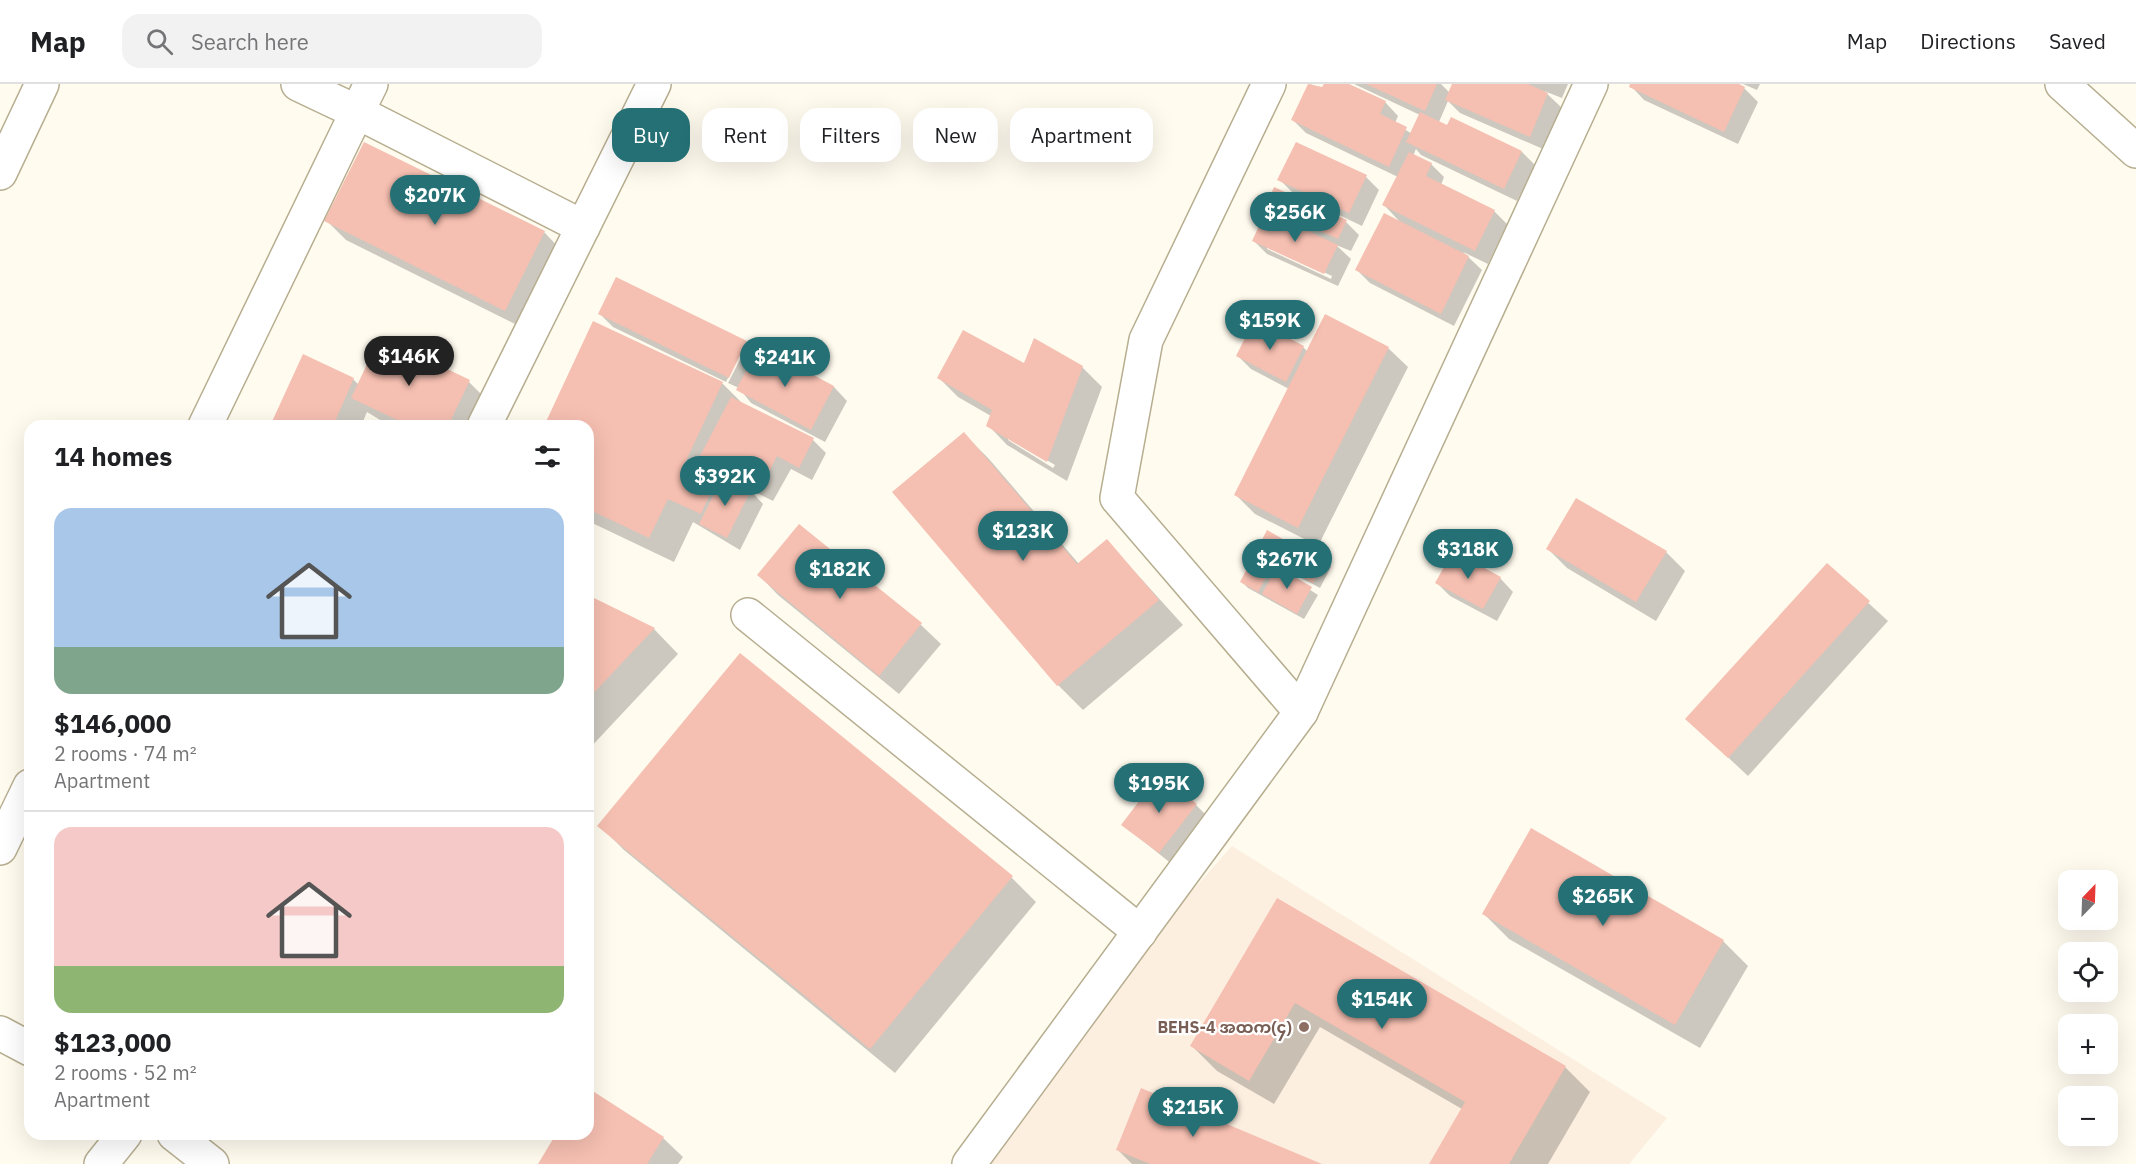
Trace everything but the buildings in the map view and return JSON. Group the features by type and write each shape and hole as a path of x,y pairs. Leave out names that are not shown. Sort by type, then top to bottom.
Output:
{"street":[{"path":"0,173 42,84"},
{"path":"298,84 364,98 583,226"},
{"path":"487,420 654,84"},
{"path":"1269,84 1146,340 1117,498 1301,712"},
{"path":"969,1164 1301,712 1591,84"},
{"path":"2062,84 2136,151"},
{"path":"208,420 364,98"},
{"path":"748,615 1140,932"},
{"path":"0,848 24,798"},
{"path":"0,1033 24,1046"},
{"path":"101,1164 119,1140"},
{"path":"182,1140 212,1164"}],"shaded area":[{"name":"BEHS-4 အထက(၄)","path":"1232,846 1667,1118 1629,1164 987,1164 1152,936"}],"place":[{"name":"BEHS-4 အထက(၄)","path":"1304,1027"}]}
